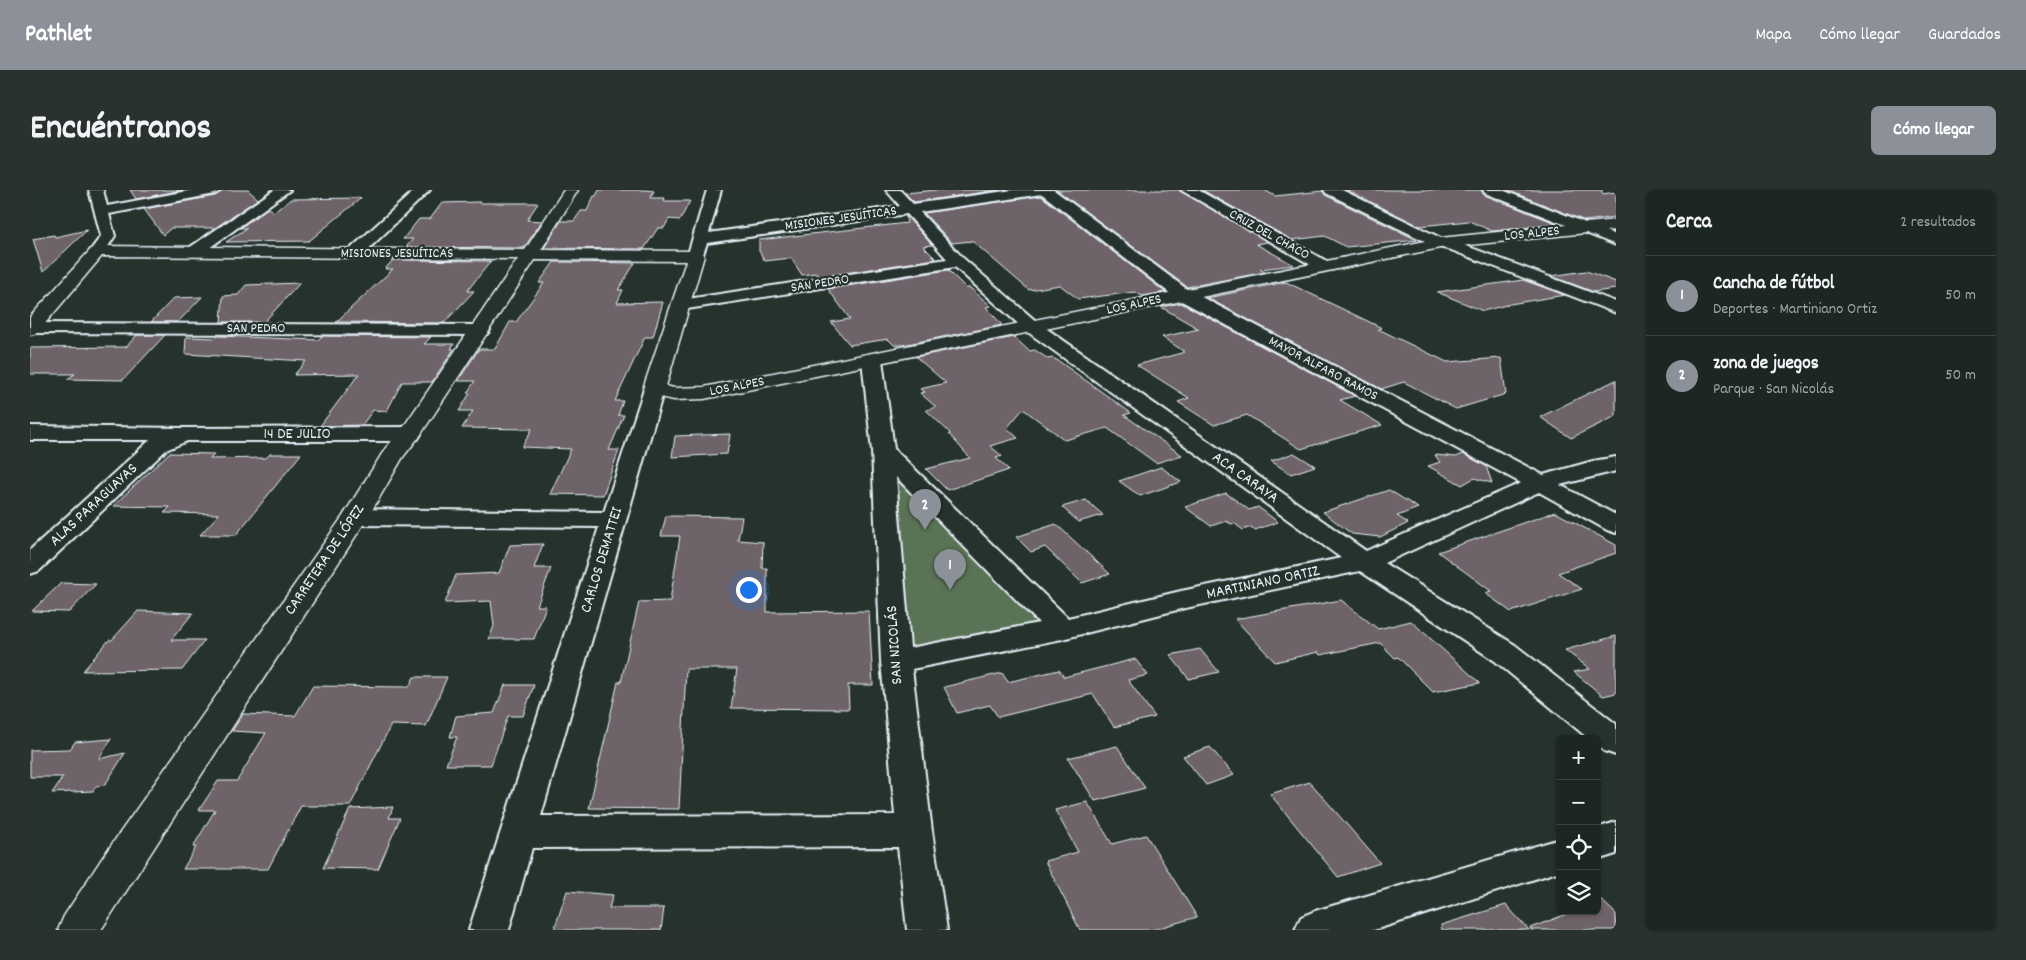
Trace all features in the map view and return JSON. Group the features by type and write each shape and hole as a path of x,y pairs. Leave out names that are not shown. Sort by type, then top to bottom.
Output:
{"main road":[{"name":"CARRETERA DE LÓPEZ","path":"78,930 119,866 355,517 393,454 410,434 480,330 571,190"},
{"name":"LOS ALPES","path":"654,389 674,394 704,393 1324,266 1449,244 1616,225"},
{"name":"MISIONES JESUÍTICAS","path":"98,251 528,254 698,247"},
{"name":"CARLOS DEMATTEI","path":"654,389 698,247"},
{"path":"31,329 98,251"}],"street":[{"path":"96,190 108,236 98,251"},
{"path":"102,211 215,190"},
{"path":"192,253 283,190"},
{"path":"354,254 423,190"},
{"name":"CARLOS DEMATTEI","path":"698,247 714,190"},
{"name":"ACA CARAYA","path":"894,190 958,262 1031,326 1364,562 1505,653 1616,742"},
{"name":"MISIONES JESUÍTICAS","path":"698,247 912,209 1041,190"},
{"name":"MAYOR ALFARO RAMOS","path":"1045,190 1182,294 1616,525"},
{"name":"CRUZ DEL CHACO","path":"1188,190 1324,266"},
{"path":"1332,190 1449,244 1616,308"},
{"path":"1344,190 1368,205"},
{"path":"1490,190 1616,240"},
{"name":"SAN PEDRO","path":"681,305 958,262"},
{"name":"SAN PEDRO","path":"31,329 480,330"},
{"name":"SAN NICOLÁS","path":"872,360 882,451 896,660 914,831 927,930"},
{"name":"CARLOS DEMATTEI","path":"490,930 654,389"},
{"name":"14 DE JULIO","path":"30,433 410,434"},
{"name":"14 DE JULIO","path":"158,445 171,438 185,434"},
{"name":"ALAS PARAGUAYAS","path":"30,565 158,445"},
{"path":"882,451 1062,629"},
{"name":"MARTINIANO ORTIZ","path":"896,660 1062,629 1181,600 1364,562 1540,483 1616,464"},
{"path":"355,517 614,520"},
{"path":"519,832 914,831"},
{"path":"1601,843 1616,838"},
{"path":"1315,930 1556,856"}],"green space":[{"path":"885,457 1056,627 902,655"}],"building":[{"path":"130,190 183,190 136,199"},
{"path":"224,190 248,190 258,199 215,228 171,228 163,235 144,209 215,196"},
{"path":"599,190 654,191 650,198 665,198 664,201 690,201 680,220 669,219 664,228 658,228 644,249 544,248 561,221 574,221 581,211 587,211"},
{"path":"936,190 999,190 914,202 905,193"},
{"path":"1057,190 1179,190 1268,242 1256,244 1294,265 1260,269 1265,272 1187,287"},
{"path":"1202,190 1264,190 1275,196 1323,191 1325,195 1417,240 1346,247 1325,236 1292,240"},
{"path":"1346,190 1481,190 1484,195 1558,224 1492,231 1469,221 1420,226"},
{"path":"1507,190 1602,190 1602,194 1616,192 1616,217 1585,221"},
{"path":"1041,196 1165,292 1142,296 1135,292 1078,299 1060,285 1029,290 972,241 952,243 924,213"},
{"path":"361,198 309,241 226,242 247,228 240,228 268,208 274,212 291,199"},
{"path":"442,203 538,203 527,220 542,221 524,248 406,247 413,239 403,239 419,219 430,219"},
{"path":"906,216 932,245 923,246 936,259 819,277 816,273 802,275 791,258 765,261 759,251 759,240 907,223"},
{"path":"87,230 43,272 33,239 54,235 55,237"},
{"path":"393,260 491,261 467,291 474,291 444,323 336,322 393,269 385,269"},
{"path":"554,262 635,263 618,290 623,290 617,303 663,302 653,337 645,337 615,401 623,401 618,415 624,415 609,450 619,450 603,495 550,494 571,449 522,447 532,429 462,428 473,411 459,411 475,381 458,381 479,349 495,349 510,322 516,322 544,283 539,283"},
{"path":"948,270 966,288 970,288 991,306 986,307 1002,325 902,345 894,345 888,339 850,345 831,322 850,319 828,289"},
{"path":"1586,271 1616,282 1616,289 1594,292 1551,276"},
{"path":"1523,280 1565,295 1510,304 1483,311 1437,292"},
{"path":"1286,282 1382,328 1378,329 1447,362 1501,358 1506,394 1456,409 1404,382 1381,389 1207,298"},
{"path":"300,283 264,322 221,322 223,296 238,295 246,285"},
{"path":"202,297 178,322 151,322 174,298"},
{"path":"1181,303 1355,396 1340,400 1382,425 1301,449 1247,415 1214,425 1178,402 1189,398 1137,365 1185,352 1162,337 1199,329 1161,307"},
{"path":"137,335 165,335 123,380 67,379 75,374 30,374 30,348 126,347"},
{"path":"218,336 318,340 322,336 431,337 424,344 454,344 451,349 454,349 432,382 402,382 387,411 373,410 362,425 320,426 359,374 294,375 306,361 185,354 186,337 215,338"},
{"path":"1014,337 1029,351 1035,350 1048,359 1053,358 1060,362 1131,413 1124,415 1182,455 1156,463 1107,428 1065,440 1023,409 1007,428 1018,438 990,446 1002,456 996,458 1009,470 947,490 926,469 970,458 950,433 926,410 936,407 920,393 925,392 920,389 946,383 916,357"},
{"path":"1616,380 1616,416 1571,438 1540,417"},
{"path":"730,434 727,454 672,457 675,436"},
{"path":"169,453 214,454 210,459 266,458 270,454 301,454 236,535 200,535 219,514 164,513 170,507 113,506"},
{"path":"1294,453 1315,466 1291,474 1271,461"},
{"path":"1463,454 1486,466 1492,483 1474,478 1462,485 1428,466 1440,462 1435,455 1456,457"},
{"path":"1161,467 1181,482 1140,496 1119,481"},
{"path":"1389,490 1418,508 1397,516 1408,523 1380,537 1352,534 1323,512"},
{"path":"1226,493 1249,510 1258,507 1278,522 1255,530 1251,527 1243,530 1234,523 1231,524 1226,521 1211,526 1185,507"},
{"path":"1086,500 1103,515 1078,522 1062,507"},
{"path":"1555,512 1616,545 1616,553 1558,573 1582,589 1511,612 1485,593 1491,591 1438,552"},
{"path":"666,516 742,517 738,540 763,542 762,568 767,568 767,612 869,611 873,685 848,685 849,709 731,708 737,669 686,669 679,809 589,808 618,682 621,682 639,602 670,601 680,536 661,536"},
{"path":"1056,524 1110,574 1082,583 1045,547 1031,552 1016,537"},
{"path":"543,544 534,568 551,568 537,606 546,606 534,639 489,639 494,626 491,601 445,603 456,575 499,573 510,545"},
{"path":"61,583 96,584 69,612 32,611"},
{"path":"1341,600 1378,629 1411,621 1480,683 1433,692 1398,657 1395,658 1380,643 1320,655 1318,652 1275,662 1235,619"},
{"path":"138,611 193,613 171,640 205,640 182,670 83,671 109,640 112,640"},
{"path":"1616,636 1616,693 1603,696 1574,672 1590,669 1565,650"},
{"path":"1200,649 1219,672 1189,679 1170,655"},
{"path":"1135,659 1148,675 1128,680 1155,717 1114,727 1093,694 998,717 990,705 957,713 944,687 1002,673 1008,682 1059,670 1064,677"},
{"path":"414,677 447,677 426,726 391,725 350,806 301,806 268,869 183,869 196,847 193,847 215,810 199,810 218,781 237,781 266,733 232,731 243,714 295,716 313,686 409,687"},
{"path":"505,685 534,685 523,716 508,716 491,765 446,765 457,737 450,737 456,716 494,713"},
{"path":"111,739 99,759 125,753 105,785 96,786 93,791 52,793 63,777 30,777 30,750 70,749 75,742"},
{"path":"1117,746 1145,788 1095,801 1068,758"},
{"path":"1210,747 1234,775 1206,785 1183,756"},
{"path":"1310,782 1380,863 1338,877 1270,794"},
{"path":"1087,802 1112,844 1146,835 1197,917 1152,930 1080,930 1045,861 1078,852 1055,810"},
{"path":"393,807 389,818 400,818 378,869 323,868 350,809"},
{"path":"567,891 613,895 609,908 664,908 661,930 554,930"},
{"path":"1601,900 1616,914 1616,930 1531,930 1530,928 1564,915 1601,915"},
{"path":"1506,905 1529,930 1442,930 1441,925"}],"place":[{"name":"zona de juegos","path":"925,530"},
{"name":"Cancha de fútbol","path":"950,590"}]}
